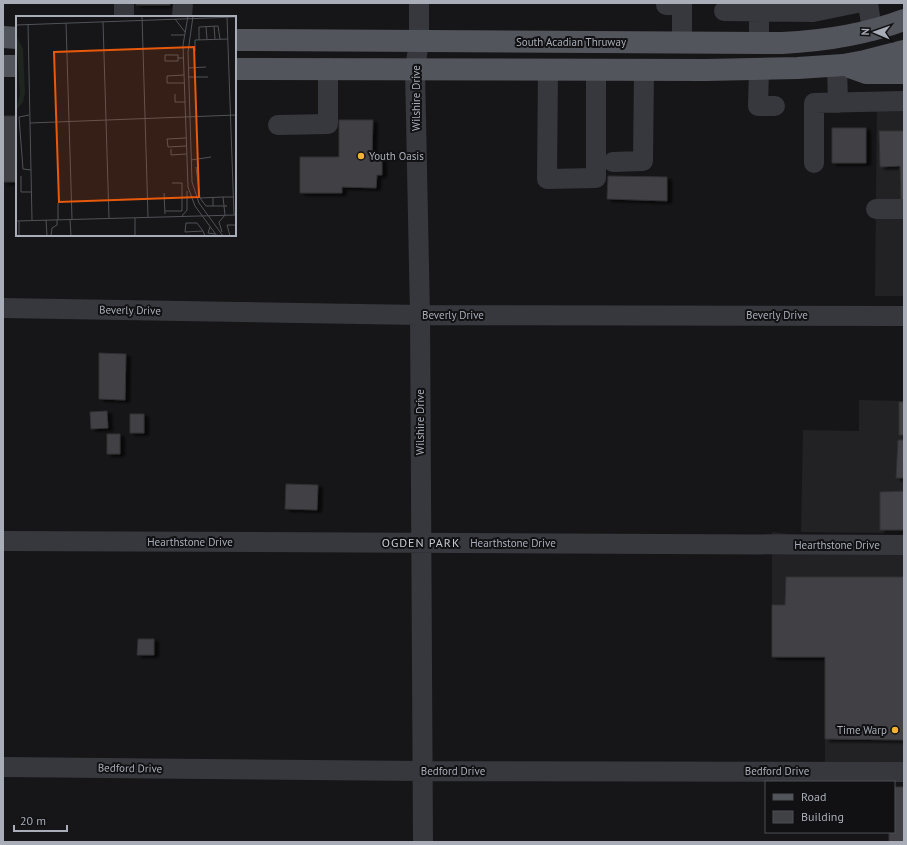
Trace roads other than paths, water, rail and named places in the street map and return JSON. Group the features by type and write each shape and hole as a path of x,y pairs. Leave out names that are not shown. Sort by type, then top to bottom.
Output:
{"main road":[{"name":"South Acadian Thruway","path":"236,40 782,43 842,38 872,31 904,20"},
{"path":"3,37 16,38"},
{"path":"236,69 328,68 415,70 644,70 798,68 840,65 865,61 904,51"},
{"path":"840,65 866,73 904,73"},
{"path":"3,66 16,66"}],"street":[{"path":"124,3 124,16"},
{"path":"182,16 183,3"},
{"name":"Wilshire Drive","path":"419,3 419,41 415,70 420,315 423,842"},
{"path":"666,3 666,5 682,5 682,42"},
{"path":"724,11 812,12 857,3"},
{"path":"868,3 872,31"},
{"path":"759,12 760,43"},
{"path":"838,103 840,65"},
{"path":"278,125 328,124 328,68"},
{"path":"548,69 547,179 596,178 596,70"},
{"path":"759,69 758,106 776,106"},
{"path":"613,162 643,162 644,70"},
{"path":"814,163 814,103 904,101"},
{"path":"876,209 904,210"},
{"name":"Beverly Drive","path":"3,308 420,315 904,316"},
{"name":"Hearthstone Drive","path":"3,541 904,545"},
{"name":"Bedford Drive","path":"3,766 423,771 904,772"}],"place":[{"name":"Youth Oasis","path":"361,156"},
{"name":"Time Warp","path":"895,730"}],"district":[{"name":"OGDEN PARK","path":"421,543"}]}
